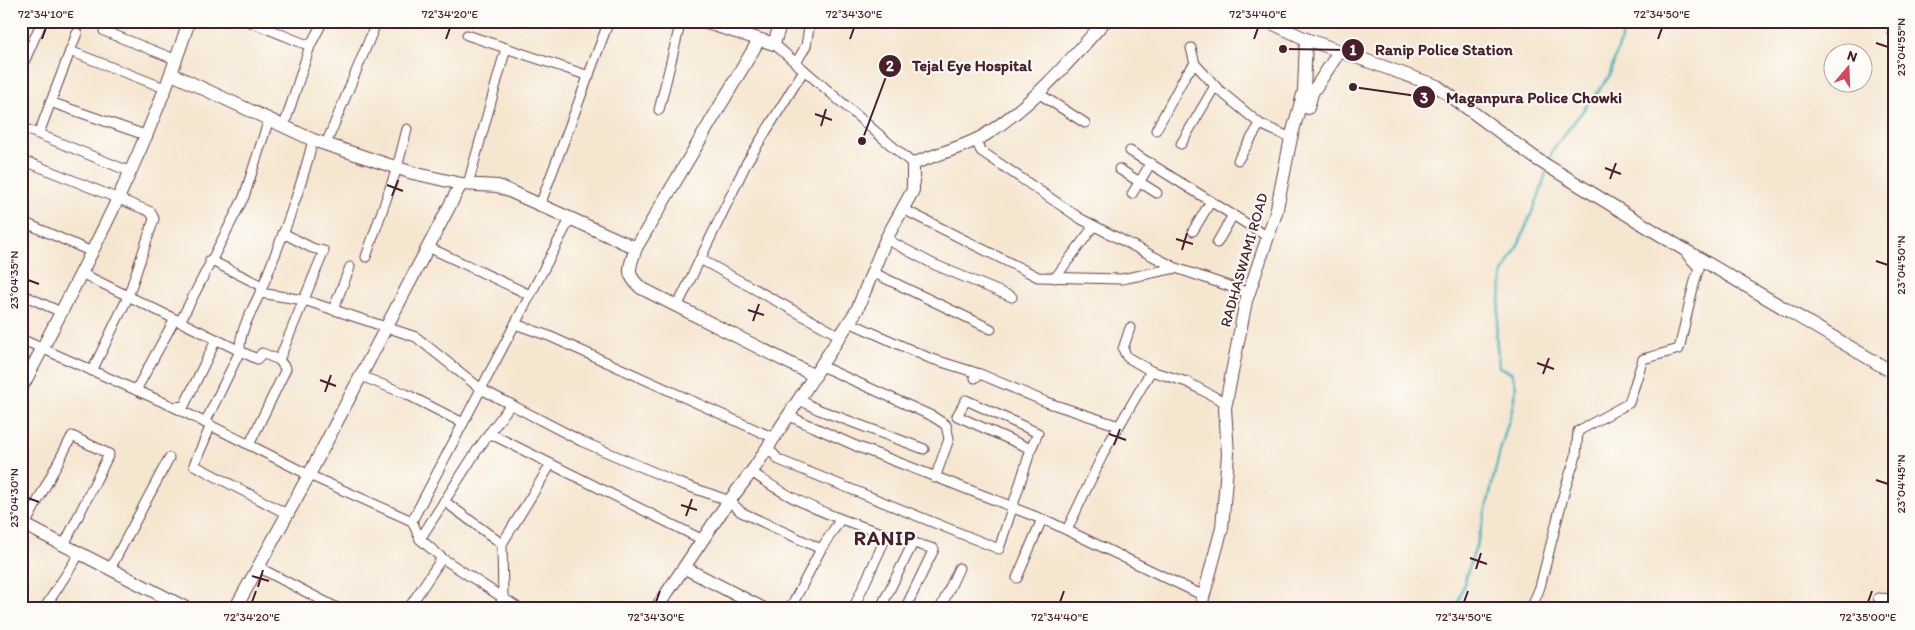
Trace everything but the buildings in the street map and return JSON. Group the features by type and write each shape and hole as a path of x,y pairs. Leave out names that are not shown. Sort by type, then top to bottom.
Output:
{"street":[{"path":"25,60 42,21"},
{"path":"248,21 310,46"},
{"path":"284,126 310,46 323,21"},
{"path":"326,144 377,21"},
{"path":"540,205 609,21"},
{"path":"659,110 681,21"},
{"path":"656,609 752,472 849,322 856,310 886,239 914,190 913,164 774,44 701,21"},
{"path":"774,44 781,21"},
{"path":"796,63 806,46 810,21"},
{"path":"913,164 983,136 1038,92 1105,21"},
{"path":"1267,21 1338,52 1437,86 1538,160 1680,247 1894,373"},
{"path":"21,389 92,252 148,136 177,60 186,22"},
{"path":"104,31 177,60"},
{"path":"39,133 77,33"},
{"path":"466,35 589,76"},
{"name":"RADHASWAMI ROAD","path":"1200,609 1222,528 1228,454 1226,403 1249,293 1276,213 1291,138 1304,91 1306,39"},
{"path":"759,40 636,248 629,270 632,280 640,288 677,306 818,371 932,416 946,425 949,439 935,478"},
{"path":"235,609 309,475 428,247 465,184 506,48"},
{"path":"1191,48 1195,64 1215,86 1260,124 1291,138"},
{"path":"70,51 166,89"},
{"name":"RADHASWAMI ROAD","path":"1209,609 1230,529 1236,454 1233,409 1254,303 1284,215 1299,140 1312,93 1338,52"},
{"path":"1156,130 1186,74 1195,64"},
{"path":"677,306 747,162 804,70"},
{"path":"172,74 313,140 397,168 465,184 498,186 636,248"},
{"path":"1181,144 1215,86"},
{"path":"1038,92 1085,123"},
{"path":"50,102 148,136"},
{"path":"136,390 177,321 244,197 269,119"},
{"path":"1238,160 1260,124"},
{"path":"21,128 39,133 131,172"},
{"path":"366,257 397,168 407,129"},
{"path":"975,139 981,151 1094,226 1176,268 1249,293"},
{"path":"287,514 194,465 208,424 240,351 239,343 283,234 304,175 313,140"},
{"path":"1130,150 1268,237"},
{"path":"30,162 151,212 154,219 128,297 92,371"},
{"path":"1132,194 1150,163"},
{"path":"1118,169 1157,193"},
{"path":"1193,231 1211,201"},
{"path":"903,209 1038,277 1122,279 1176,268"},
{"path":"1217,243 1233,215"},
{"path":"412,521 570,219"},
{"path":"21,221 92,252"},
{"path":"1054,278 1094,226"},
{"path":"279,360 324,251 312,248 283,234"},
{"path":"886,239 933,264 1012,297"},
{"path":"428,247 530,295"},
{"path":"1531,609 1540,587 1565,489 1576,456 1578,431 1629,403 1643,359 1679,348 1692,288 1699,268 1680,247"},
{"path":"700,259 840,336"},
{"path":"210,260 261,290 304,300 416,338 481,388 580,441 679,483 730,501 741,512 821,549"},
{"path":"333,310 350,266"},
{"path":"872,272 991,329"},
{"path":"81,273 240,351 257,358 262,353 279,360 286,369 249,445"},
{"path":"21,294 61,312"},
{"path":"849,322 929,358 1046,402 1119,426"},
{"path":"515,324 549,336 771,443 779,460 999,549 1015,508 1031,449 1038,433 966,400 957,416 1031,449"},
{"path":"1130,328 1123,349 1128,357 1150,371 1188,382 1226,403"},
{"path":"21,339 174,407 309,475 412,521 420,539 442,558 520,609"},
{"path":"174,407 184,406 216,340"},
{"path":"1067,530 1119,426 1150,371"},
{"path":"361,376 406,394 463,423"},
{"path":"800,400 817,409 924,449"},
{"path":"420,539 489,433 511,404"},
{"path":"789,416 935,478 1042,519 1204,596"},
{"path":"489,433 703,540"},
{"path":"64,545 110,454 72,436 23,524 188,609"},
{"path":"110,569 169,458"},
{"path":"497,609 504,599 502,544 551,464"},
{"path":"752,472 773,488 840,520 934,549 905,609"},
{"path":"444,501 502,544"},
{"path":"1017,578 1042,519"},
{"path":"790,609 821,549 840,520"},
{"path":"853,609 887,535"},
{"path":"880,609 913,543"},
{"path":"44,609 80,553"},
{"path":"408,609 442,558"},
{"path":"258,567 339,609"},
{"path":"685,568 764,609"},
{"path":"940,609 959,568"},
{"path":"1878,598 1894,599"}],"waterway":[{"path":"1549,161 1553,149 1609,77 1627,21"},
{"path":"1456,609 1481,530 1512,410 1516,386 1511,372 1499,367 1496,336 1503,273 1519,243 1540,193 1546,172"}],"place":[{"name":"Ranip Police Station","path":"1283,49"},
{"name":"Maganpura Police Chowki","path":"1353,87"},
{"name":"Tejal Eye Hospital","path":"862,141"}],"district":[{"name":"RANIP","path":"885,538"}]}
